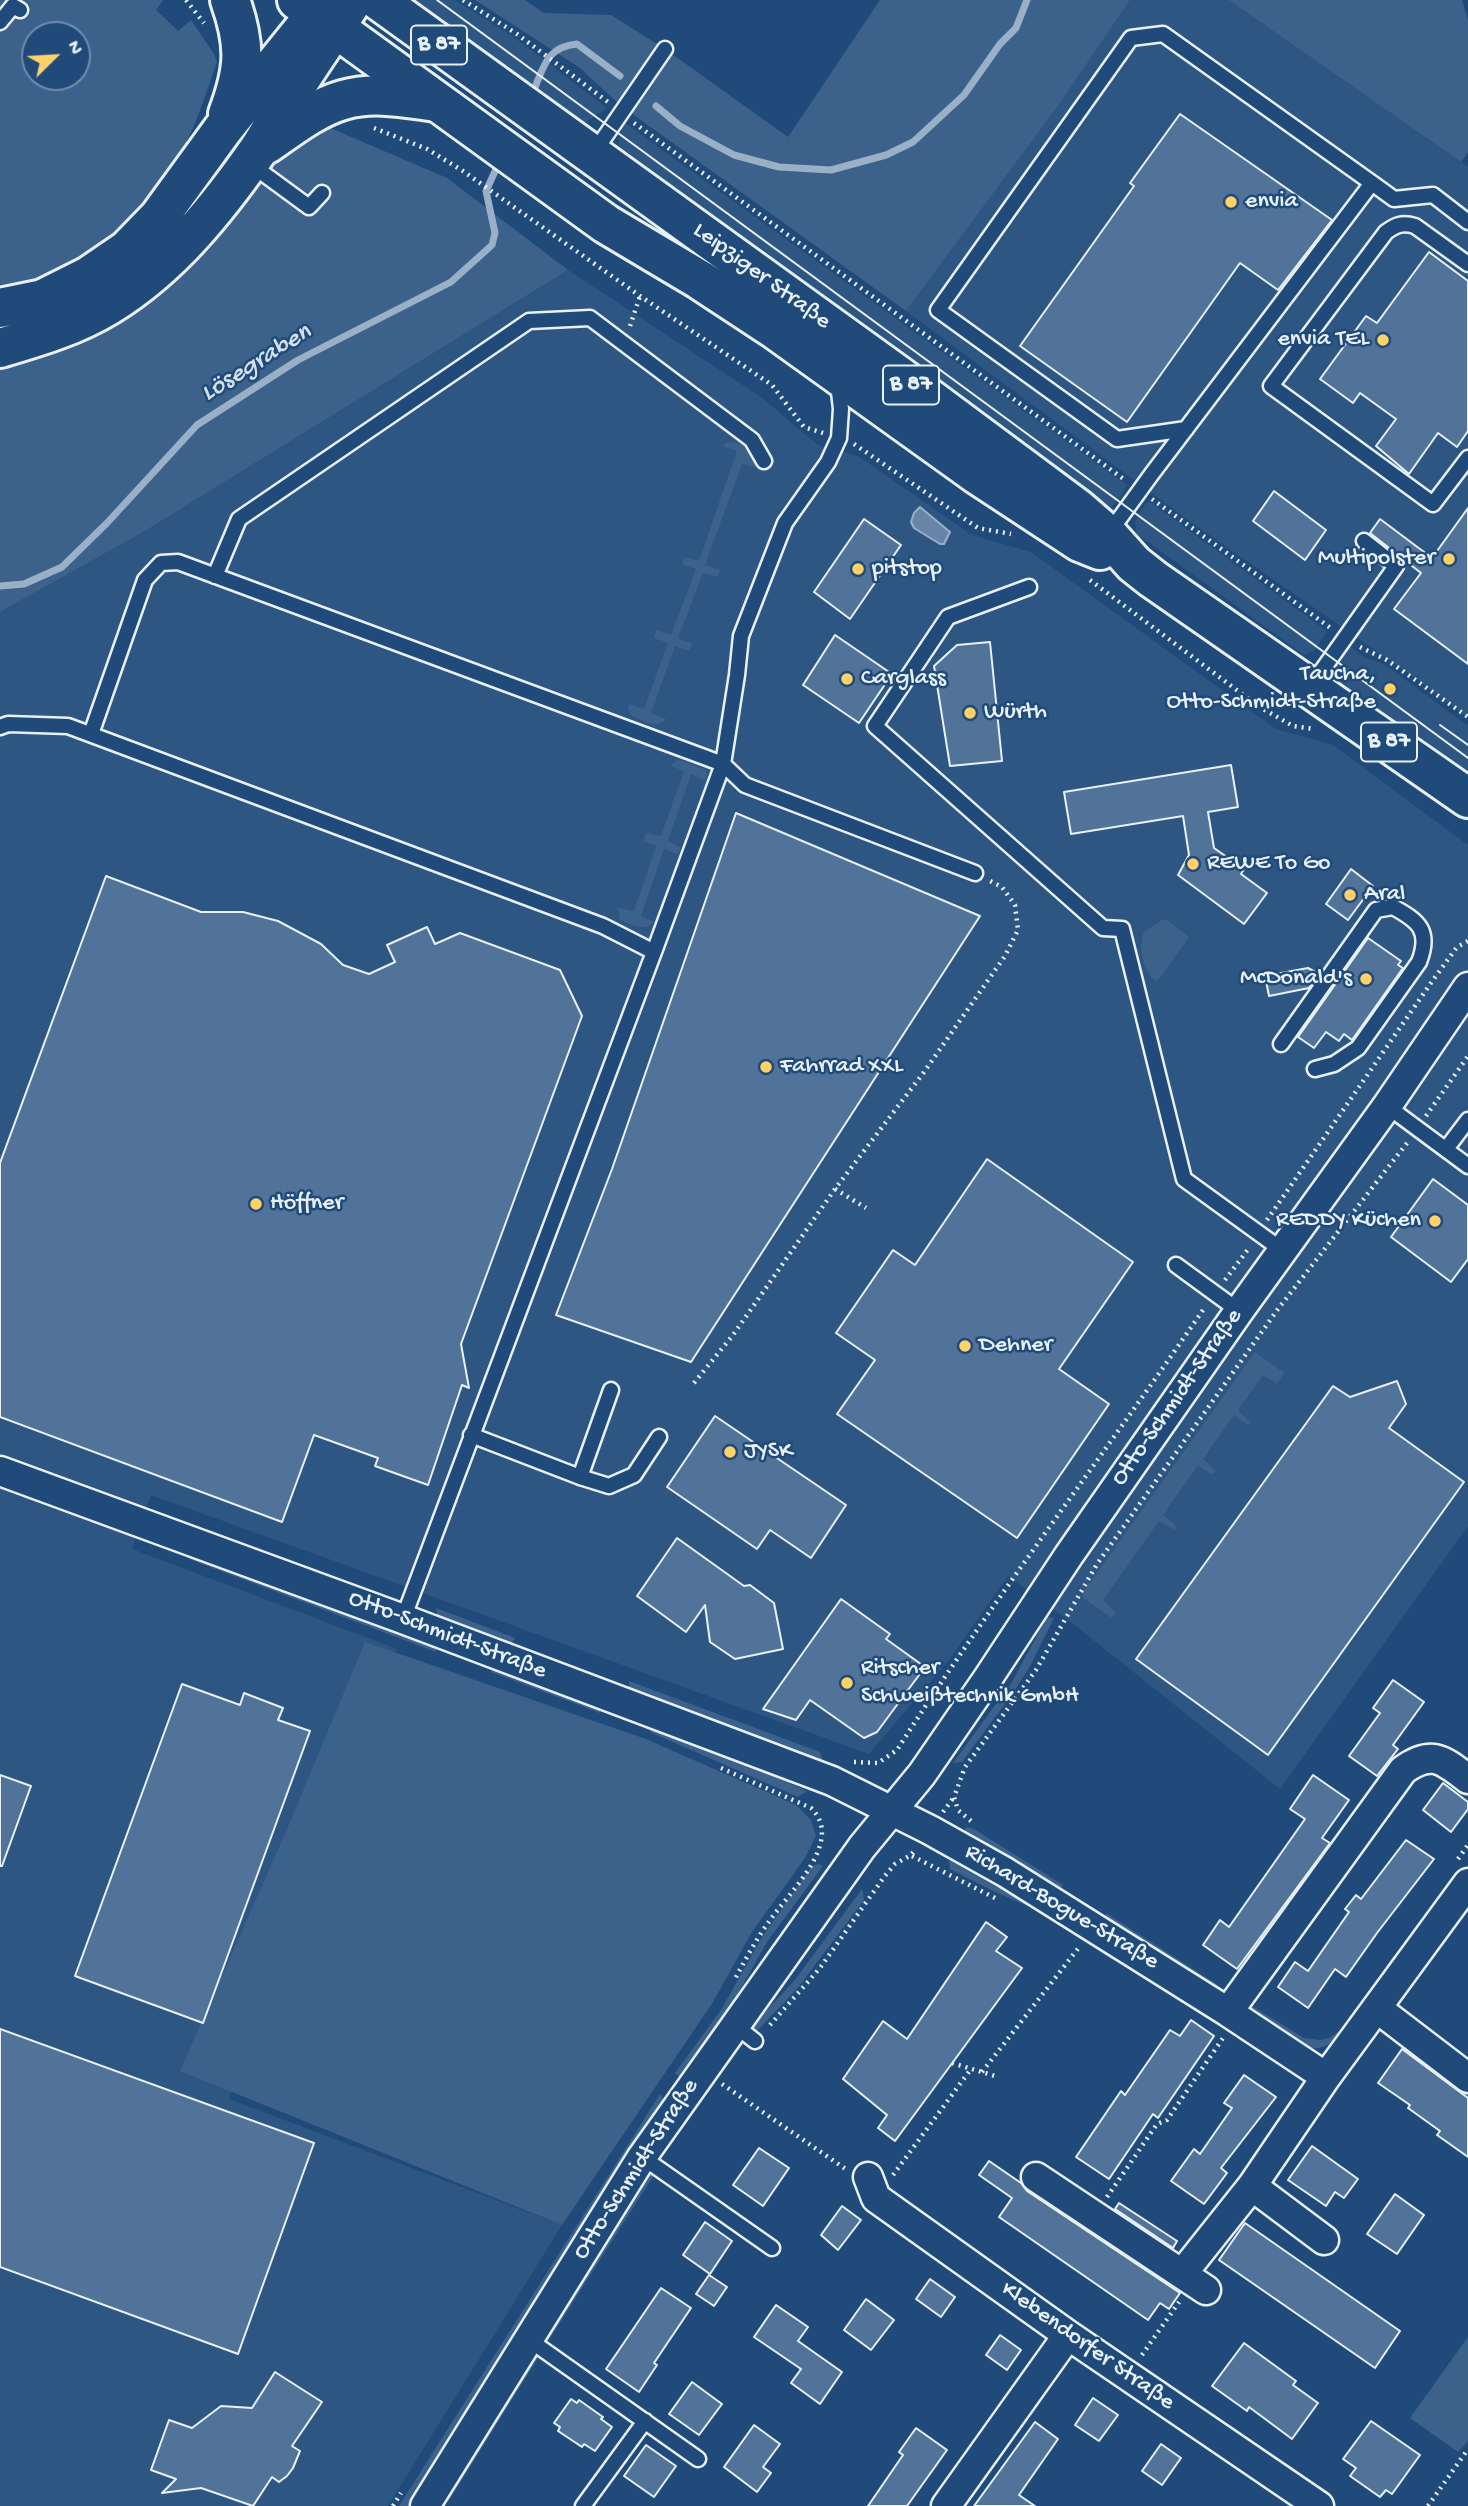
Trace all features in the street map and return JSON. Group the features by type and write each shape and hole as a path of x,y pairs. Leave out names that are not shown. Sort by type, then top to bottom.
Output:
{"main road":[{"path":"223,129 235,95 242,58 242,38 230,0"},
{"name":"Leipziger Straße","path":"378,0 898,376 1108,534 1135,564 1468,798"},
{"path":"0,308 43,299 89,276 127,250 159,217 223,129 326,9"},
{"path":"0,348 58,331 108,306 153,274 201,225 253,156 299,80 326,9"},
{"name":"B 87","path":"326,9 437,102"},
{"path":"253,156 298,122 343,100 396,96 437,102"},
{"name":"Leipziger Straße","path":"437,102 606,224 710,286 773,328 975,473 1080,542 1135,564"}],"street":[{"name":"Otto-Schmidt-Straße","path":"425,2506 642,2157 712,2078 746,2034 862,1847 938,1751 1069,1555 1282,1250 1387,1106 1468,987"},
{"name":"Otto-Schmidt-Straße","path":"0,1471 407,1607 832,1781 891,1810"},
{"path":"1226,2023 1404,1770 1424,1759 1442,1759 1468,1779"},
{"name":"Richard-Bogue-Straße","path":"891,1810 1005,1872 1226,2023 1326,2077"},
{"path":"1036,2177 1194,2281 1252,2186 1326,2077 1378,2009 1460,1875"},
{"path":"1378,2009 1468,2078"},
{"path":"1252,2186 1324,2240"},
{"name":"Klebendorfer Straße","path":"872,2188 1068,2336 1319,2506"},
{"path":"946,2506 1068,2336"}],"lane":[{"path":"0,22 13,6 20,10"},
{"path":"1185,429 1117,439 939,310 1131,38 1163,34 1394,199 1433,195 1468,222"},
{"path":"592,155 665,49"},
{"path":"253,156 309,207 322,193"},
{"path":"1108,534 1372,183"},
{"path":"1468,264 1415,226 1405,223 1395,225 1386,232 1271,386 1433,504 1468,457"},
{"path":"215,576 239,519 529,321 590,318 752,440 764,461"},
{"path":"407,1607 723,764 741,636 785,523 828,462 839,438 841,409 837,374"},
{"path":"1310,687 1396,566 1364,541"},
{"path":"91,734 145,580 161,563 178,562 723,764 745,785 975,873"},
{"path":"1029,587 948,617 875,726 1103,928 1122,929 1184,1179 1282,1250"},
{"path":"0,727 8,724 68,726 603,926 654,952"},
{"path":"1281,1044 1376,910 1393,907 1414,919 1424,934 1424,949 1419,962 1358,1048 1334,1064 1315,1069"},
{"path":"1387,1106 1468,1166"},
{"path":"1446,1149 1468,1120"},
{"path":"1176,1265 1239,1311"},
{"path":"580,1477 611,1390"},
{"path":"471,1435 608,1486 634,1475 659,1437"},
{"path":"642,2157 772,2248"},
{"path":"528,2339 698,2459"},
{"path":"583,2506 645,2421"}],"path":[{"path":"186,0 209,31"},
{"path":"463,0 564,68 621,113 935,343 1060,430 1140,491 1345,638 1387,660 1468,717"},
{"path":"367,125 427,149 463,171 772,385 804,427 860,446 978,528 1022,536"},
{"path":"624,344 640,296"},
{"path":"1087,578 1258,706 1293,726 1325,731"},
{"path":"694,1383 733,1335 835,1189 924,1072 1005,956 1018,930 1015,905 1002,887 975,873"},
{"path":"981,1828 958,1810 954,1797 965,1768 1036,1670 1097,1564 1278,1309 1391,1166 1468,1056"},
{"path":"835,1189 866,1208"},
{"path":"878,1763 897,1749 959,1659"},
{"path":"730,1987 768,1923 813,1863 823,1833 818,1814"},
{"path":"1460,1875 1468,1845"},
{"path":"911,1856 895,1864 884,1877 820,1968 746,2034 712,2078 872,2188 971,2069"},
{"path":"982,2072 1080,1946"},
{"path":"1095,2215 1157,2124 1167,2120 1226,2023"},
{"path":"952,2063 995,2076"},
{"path":"1128,2376 1194,2281"},
{"path":"1428,2506 1468,2449"}],"shaded area":[{"path":"0,0 163,0 156,10 178,31 191,20 217,62 184,148 152,195 115,232 73,262 25,282 0,288"},
{"path":"402,0 455,0 514,37 607,108 583,124 573,124"},
{"path":"475,0 525,0 544,13 611,15 665,49 788,137 880,0 1130,0 1058,106 906,311 620,105 580,68"},
{"path":"1130,0 1230,0 1468,167 1468,718 1421,682 1192,523 906,311 1058,106"},
{"path":"1229,0 1462,0 1468,20 1468,152 1461,162"},
{"path":"625,123 1127,485 1122,495 1112,506 1103,510 618,152"},
{"path":"321,124 447,178 568,270 145,531 0,612 0,362 166,280 209,250 283,153"},
{"path":"568,270 761,397 818,445 858,456 972,535 1031,552 1276,729 1333,745 1468,845 1468,1526 1280,1789 1067,1619 1008,1576 949,1660 869,1754 151,1495 132,1549 397,1649 229,2099 562,2225 388,2506 0,2506 0,612 145,531"},
{"path":"730,442 749,449 757,468 742,464 705,565 720,570 718,577 703,573 678,638 692,644 689,651 675,646 651,713 666,719 659,724 650,724 632,716 629,704 644,709 668,643 654,638 657,630 671,635 696,569 682,565 684,557 699,561 737,451 724,447 724,444"},
{"path":"1149,501 1327,631 1314,651 1304,655 1137,534 1135,522"},
{"path":"920,507 950,532 944,544 914,528 911,522"},
{"path":"1349,646 1365,658 1384,664 1468,726 1468,779 1339,683 1340,670 1336,667"},
{"path":"680,760 706,770 707,776 705,780 691,774 668,841 681,848 677,854 664,849 641,916 654,922 646,927 638,927 620,920 618,908 634,911 656,846 643,841 646,833 661,836 684,771 671,766"},
{"path":"1162,920 1167,920 1189,937 1156,981 1145,965 1142,938 1144,932"},
{"path":"1255,1352 1284,1373 1277,1384 1263,1375 1238,1410 1251,1423 1247,1425 1234,1415 1203,1459 1216,1471 1211,1474 1198,1465 1163,1515 1177,1526 1175,1530 1159,1521 1103,1600 1116,1612 1112,1618 1083,1598 1082,1594"},
{"path":"196,1555 436,1644 436,1652 189,1559"},
{"path":"436,1608 515,1638 511,1644 505,1644 438,1618"},
{"path":"1047,1617 1054,1618 1013,1693 962,1762 953,1763 1012,1682"},
{"path":"365,1642 646,1739 796,1805 811,1820 816,1836 805,1858 752,1932 713,2002 562,2225 180,2071 288,1827"},
{"path":"493,1665 600,1707 600,1713 491,1672"},
{"path":"629,1681 820,1752 823,1761 630,1690"},
{"path":"655,1724 807,1791 798,1797 650,1732"},
{"path":"967,1827 1063,1885 1058,1893 963,1832"},
{"path":"949,1860 993,1885 1014,1893 1117,1953 1113,1960 1030,1907 950,1869"},
{"path":"812,1866 823,1866 767,1942 725,2016 682,2079 675,2073 721,2010 762,1937"},
{"path":"862,1889 864,1900 797,1989 756,2032 751,2027 794,1981"},
{"path":"1106,1913 1218,1985 1206,1982 1105,1919"},
{"path":"1395,1954 1400,1958 1338,2039 1326,2046 1313,2048 1296,2043 1246,2010 1249,2004 1304,2038 1329,2038 1342,2029"},
{"path":"660,2094 665,2101 409,2506 399,2506"},
{"path":"649,2172 654,2175 547,2343 543,2341"},
{"path":"1468,2337 1468,2441 1458,2452 1410,2418"},
{"path":"531,2356 538,2358 448,2502 444,2496"}],"building":[{"path":"1180,114 1332,220 1278,290 1240,263 1127,422 1020,346 1134,186 1130,183"},
{"path":"1429,252 1468,281 1468,431 1457,447 1438,433 1409,474 1376,446 1396,419 1360,393 1353,403 1320,379 1366,316 1377,323"},
{"path":"1274,491 1326,530 1305,560 1253,521"},
{"name":"Multipolster","path":"1468,508 1468,664 1394,609 1421,573 1370,533 1380,519 1432,558"},
{"name":"pitstop","path":"864,519 901,545 850,619 814,592"},
{"name":"Carglass","path":"835,635 892,674 859,723 803,685"},
{"name":"Würth","path":"990,642 1002,761 950,766 934,666 957,645"},
{"path":"1231,765 1238,807 1208,812 1214,848 1244,869 1241,874 1267,893 1244,924 1178,875 1189,855 1183,816 1071,834 1064,792"},
{"name":"Fahrrad XXL","path":"736,813 980,916 691,1362 556,1315 612,1169"},
{"name":"Aral","path":"1351,869 1373,886 1348,920 1326,904"},
{"name":"Höffner","path":"106,876 201,912 243,912 278,921 321,944 343,965 369,974 395,962 387,945 427,927 435,944 460,933 560,970 582,1016 461,1344 469,1388 462,1385 428,1485 375,1466 378,1458 314,1435 282,1522 0,1417 0,1163"},
{"name":"McDonald's","path":"1368,938 1401,961 1398,965 1403,968 1352,1040 1344,1034 1339,1041 1326,1032 1314,1048 1298,1037"},
{"path":"1308,968 1319,974 1309,988 1269,996 1265,976"},
{"name":"Dehner","path":"987,1159 1133,1262 1059,1369 1109,1404 1017,1538 837,1414 875,1360 836,1333 893,1250 915,1265"},
{"name":"REDDY Küchen","path":"1433,1179 1468,1205 1468,1259 1451,1282 1391,1237"},
{"path":"1397,1381 1406,1404 1389,1428 1464,1482 1268,1755 1136,1659 1333,1386 1350,1397"},
{"name":"JYSK","path":"715,1416 846,1505 811,1558 770,1530 757,1549 667,1487"},
{"path":"677,1538 744,1586 750,1585 774,1603 783,1649 735,1659 710,1642 705,1605 686,1632 637,1596"},
{"name":"Ritscher Schweißtechnik GmbH","path":"841,1599 890,1634 886,1639 925,1667 877,1732 864,1738 810,1700 796,1720 763,1709"},
{"path":"1393,1680 1424,1702 1393,1745 1398,1749 1377,1776 1349,1756 1380,1713 1373,1708"},
{"path":"182,1684 240,1705 244,1693 283,1708 278,1720 310,1731 203,2023 75,1976"},
{"path":"0,1775 31,1786 2,1866 0,1866"},
{"path":"1313,1775 1349,1800 1322,1838 1330,1843 1237,1969 1203,1945 1220,1920 1229,1927 1305,1819 1290,1809"},
{"path":"1443,1783 1468,1802 1468,1809 1451,1832 1423,1810"},
{"path":"1406,1840 1434,1859 1346,1977 1335,1969 1308,2008 1278,1987 1295,1962 1308,1971 1349,1912 1345,1909 1356,1895 1361,1899"},
{"path":"986,1922 1007,1937 996,1951 1022,1968 895,2141 878,2128 887,2115 843,2079 883,2021 907,2039"},
{"path":"1191,2020 1214,2036 1158,2118 1153,2114 1109,2179 1076,2157 1121,2091 1125,2095 1170,2030 1180,2036"},
{"path":"0,2029 314,2143 238,2354 0,2267"},
{"path":"1402,2049 1468,2098 1468,2157 1437,2135 1440,2131 1408,2108 1410,2105 1378,2083"},
{"path":"1244,2075 1276,2097 1221,2168 1227,2173 1204,2204 1171,2181 1194,2149 1200,2154 1232,2108 1224,2103"},
{"path":"1312,2146 1358,2179 1344,2198 1335,2192 1326,2206 1288,2180"},
{"path":"759,2148 789,2168 763,2206 733,2185"},
{"path":"989,2161 1021,2183 1027,2191 1180,2293 1169,2309 1160,2303 1148,2320 999,2217 1012,2198 979,2175"},
{"path":"1395,2194 1424,2215 1397,2254 1367,2234"},
{"path":"1119,2203 1177,2241 1173,2248 1115,2209"},
{"path":"842,2206 861,2220 838,2250 821,2235"},
{"path":"705,2222 732,2241 710,2274 683,2255"},
{"path":"1245,2223 1400,2331 1375,2368 1219,2260"},
{"path":"709,2275 727,2287 714,2306 696,2294"},
{"path":"930,2279 955,2297 941,2317 916,2299"},
{"path":"661,2288 691,2308 654,2363 657,2365 639,2392 606,2369"},
{"path":"866,2299 894,2320 871,2350 844,2330"},
{"path":"776,2305 808,2327 798,2341 842,2372 820,2404 791,2383 801,2369 754,2337"},
{"path":"1000,2335 1021,2350 1007,2370 986,2355"},
{"path":"1244,2343 1296,2381 1293,2385 1318,2403 1292,2439 1249,2407 1247,2411 1212,2386"},
{"path":"275,2372 322,2402 292,2446 300,2451 287,2476 279,2482 272,2477 253,2506 201,2488 162,2493 176,2479 151,2470 169,2420 192,2428 221,2406 252,2408"},
{"path":"692,2382 722,2404 699,2435 669,2414"},
{"path":"1093,2398 1118,2415 1099,2441 1075,2425"},
{"path":"571,2399 577,2403 579,2400 612,2427 595,2451 584,2444 582,2447 558,2431 560,2427 554,2423"},
{"path":"1371,2421 1420,2455 1392,2494 1386,2490 1380,2497 1350,2476 1356,2468 1343,2459"},
{"path":"1035,2422 1058,2439 1019,2495 1035,2506 974,2506"},
{"path":"754,2425 780,2444 763,2467 771,2473 757,2492 724,2467"},
{"path":"916,2428 947,2450 907,2506 868,2506 903,2455 899,2452"},
{"path":"1161,2444 1181,2458 1162,2485 1142,2471"},
{"path":"646,2445 676,2466 654,2497 624,2476"}],"waterway":[{"name":"Lösegraben","path":"656,106 680,126 734,155 779,167 831,170 886,155 913,142 964,95 1000,44 1016,28 1027,0"},
{"name":"Lösegraben","path":"533,92 552,54 577,44 620,76"},
{"name":"Lösegraben","path":"0,586 24,584 62,567 107,523 197,425 298,360 451,282 492,245 495,233 486,191 497,167"}],"tram line":[{"path":"437,0 1468,758"},
{"path":"1440,725 1468,745"}],"place":[{"name":"envia","path":"1231,202"},
{"name":"envia TEL","path":"1383,340"},
{"name":"Multipolster","path":"1449,559"},
{"name":"pitstop","path":"858,569"},
{"name":"Carglass","path":"847,679"},
{"name":"Taucha, Otto-Schmidt-Straße","path":"1390,689"},
{"name":"Würth","path":"970,713"},
{"name":"REWE To Go","path":"1193,864"},
{"name":"Aral","path":"1350,895"},
{"name":"McDonald's","path":"1366,979"},
{"name":"Fahrrad XXL","path":"766,1067"},
{"name":"Höffner","path":"256,1204"},
{"name":"REDDY Küchen","path":"1435,1221"},
{"name":"Dehner","path":"965,1346"},
{"name":"JYSK","path":"730,1452"},
{"name":"Ritscher Schweißtechnik GmbH","path":"847,1683"}]}
